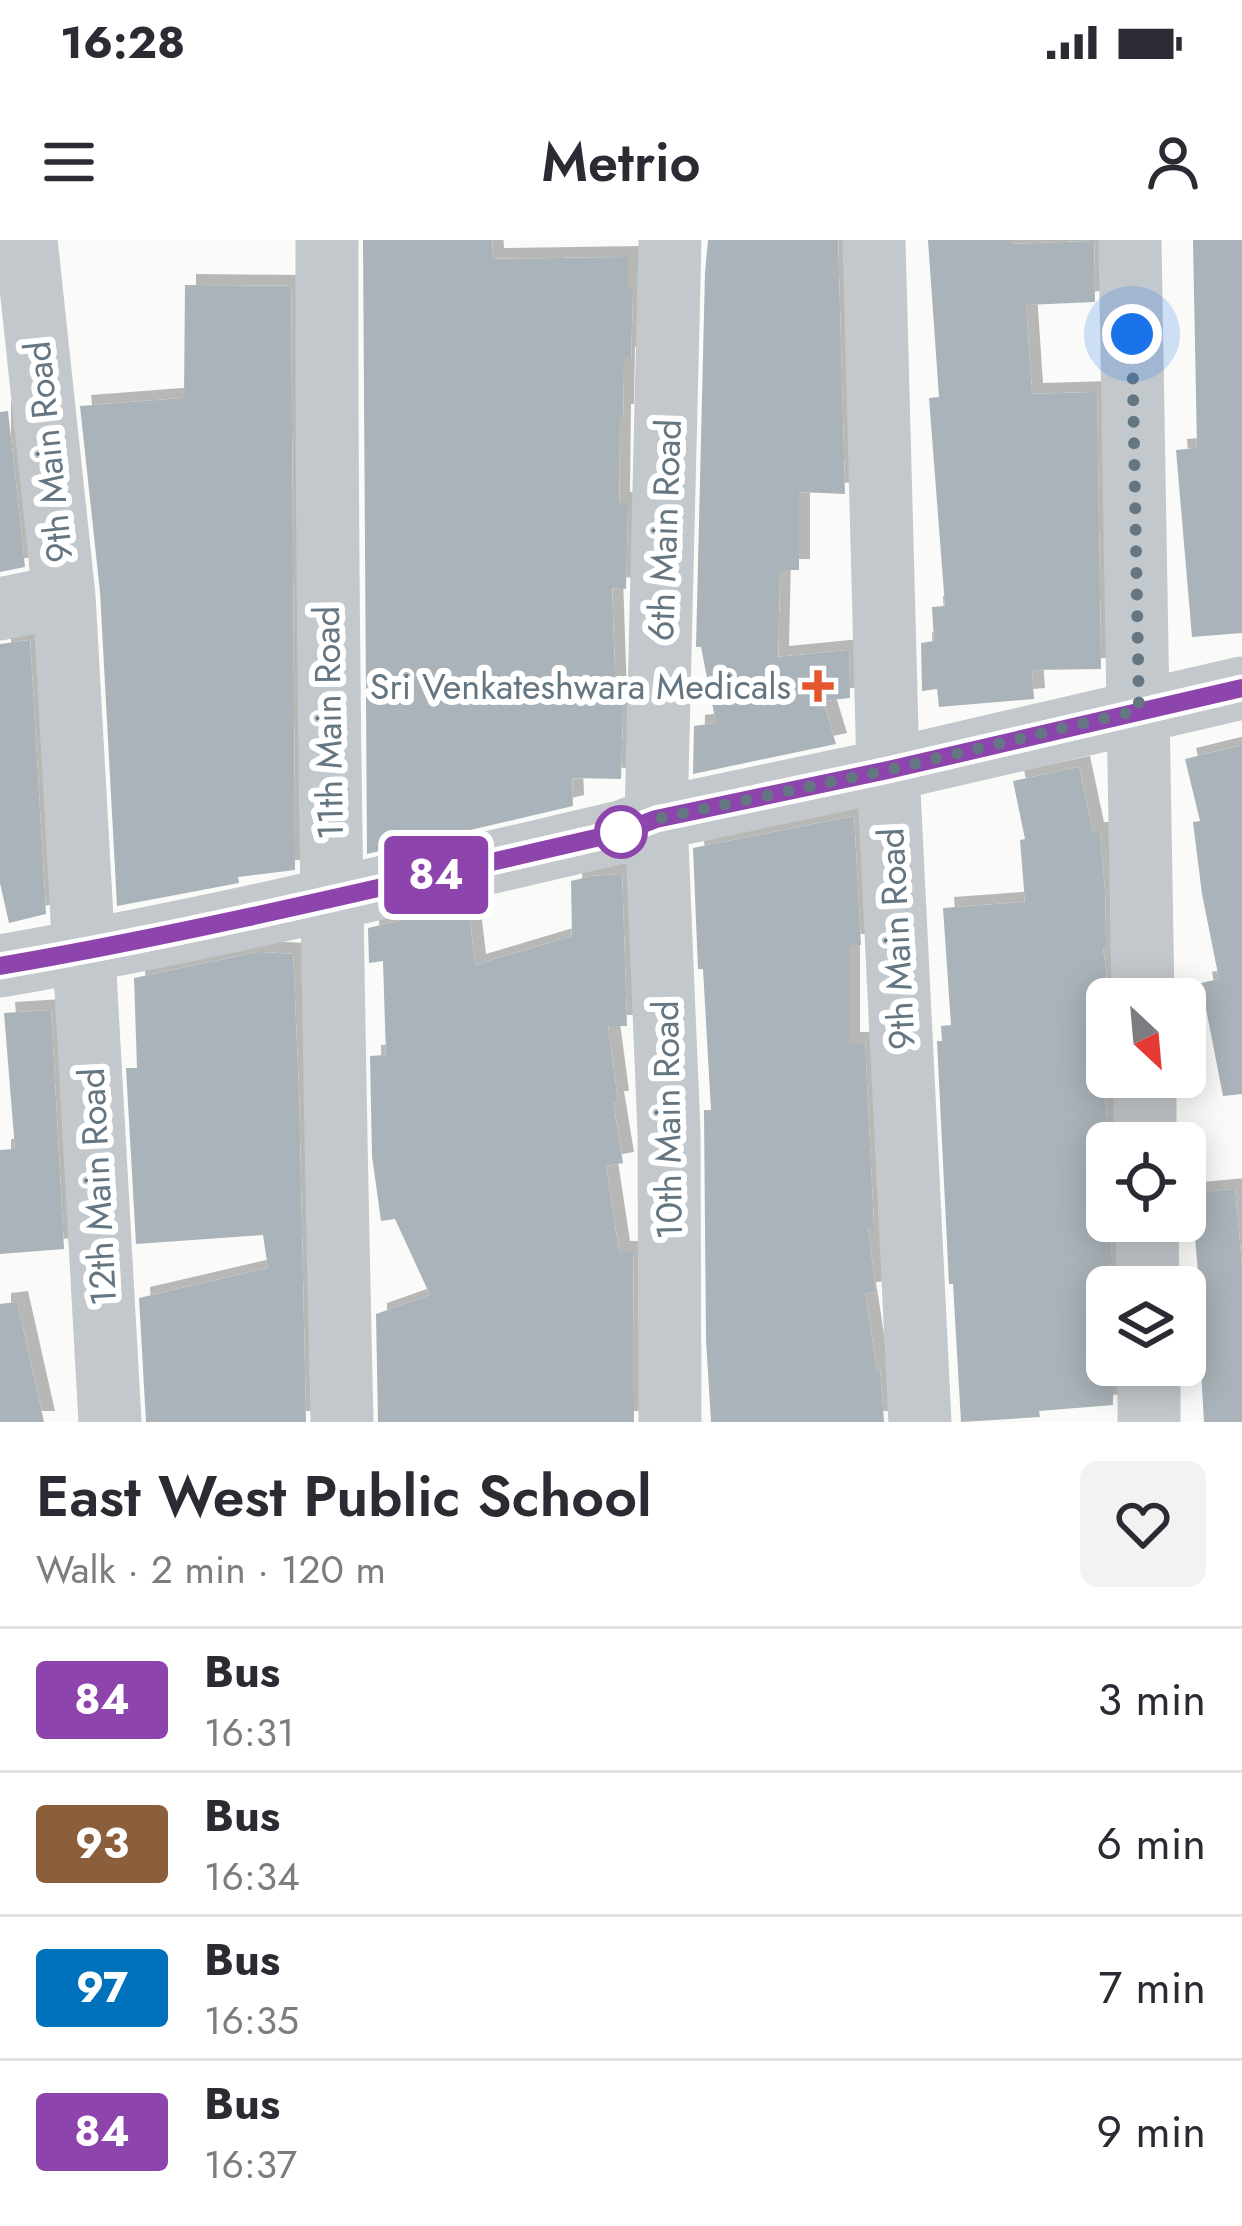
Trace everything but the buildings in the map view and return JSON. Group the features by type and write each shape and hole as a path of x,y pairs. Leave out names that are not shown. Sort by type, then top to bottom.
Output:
{"street":[{"name":"9th Main Road","path":"26,240 64,596 85,951"},
{"name":"11th Main Road","path":"327,240 326,532 341,1422"},
{"name":"6th Main Road","path":"656,819 670,240"},
{"name":"9th Main Road","path":"874,240 888,770 920,1422"},
{"path":"1130,240 1143,978"},
{"path":"0,609 64,596"},
{"path":"0,966 331,899 622,832 656,819 1242,688"},
{"name":"10th Main Road","path":"656,819 669,1132 670,1422"},
{"name":"12th Main Road","path":"85,951 110,1422"},
{"path":"1149,1386 1150,1422"}],"bus line":[{"name":"84","path":"0,966 331,899 622,832 656,819 1242,688"}],"place":[{"name":"Sri Venkateshwara Medicals","path":"818,686"}],"route":[{"path":"621,832 656,819 1139,710 1132,334"}]}
